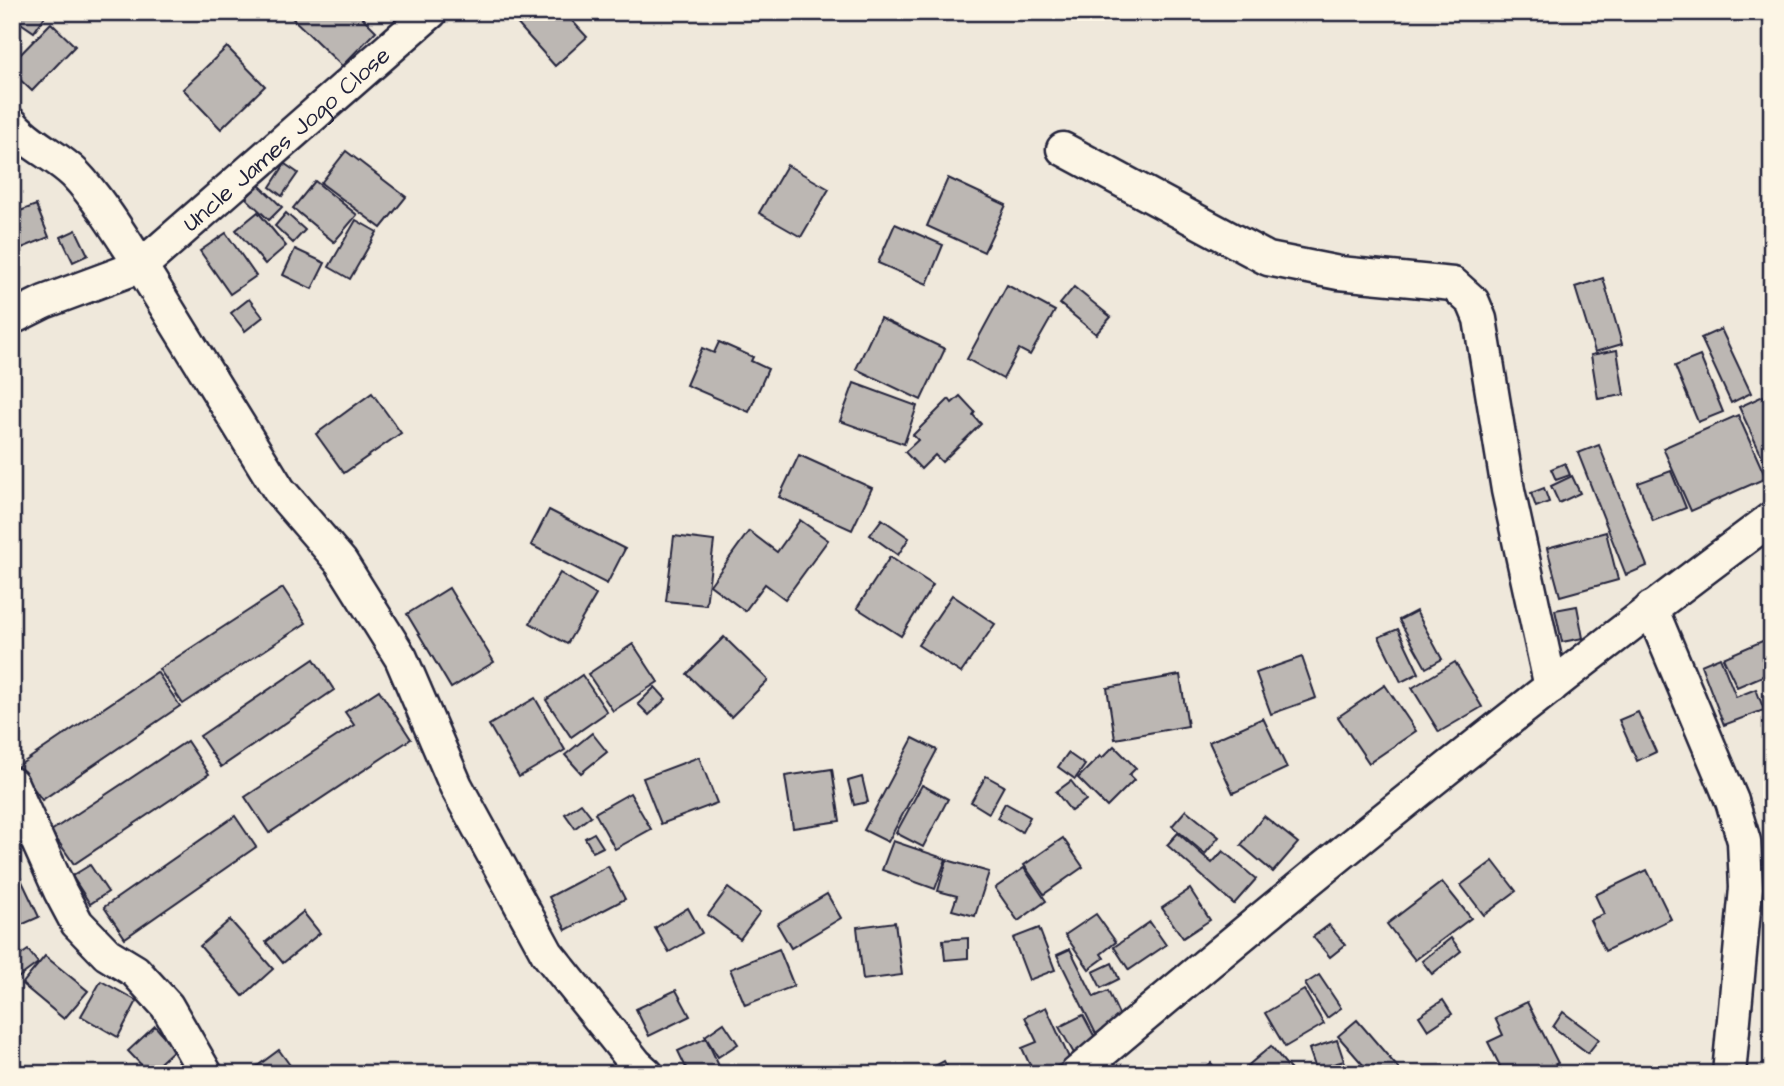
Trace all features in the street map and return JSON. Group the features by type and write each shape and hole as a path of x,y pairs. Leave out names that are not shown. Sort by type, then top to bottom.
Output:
{"street":[{"name":"Uncle James Jogo Close","path":"142,266 431,12"},
{"path":"12,124 21,136 48,152 76,175 142,266 183,337 279,489 341,562 401,658 456,786 547,953 636,1064 647,1074"},
{"path":"1063,149 1268,259 1339,273 1453,284 1473,302 1480,319 1508,490 1551,687"},
{"path":"12,318 44,302 142,266"},
{"path":"1076,1074 1199,969 1551,687 1772,518"},
{"path":"1651,608 1732,801 1744,841 1746,888 1728,1074"},
{"path":"12,784 60,891 78,923 107,954 135,971 167,1006 206,1074"}],"building":[{"path":"12,12 48,12 34,32 12,17"},
{"path":"286,12 357,12 376,31 342,66"},
{"path":"507,12 564,12 587,37 555,66"},
{"path":"51,23 75,46 32,91 12,72 12,63"},
{"path":"227,47 265,86 221,129 183,89"},
{"path":"346,151 406,197 381,228 321,183"},
{"path":"285,164 298,173 282,196 270,187"},
{"path":"787,165 829,189 801,237 759,213"},
{"path":"948,178 1006,205 984,252 927,226"},
{"path":"315,181 357,215 334,242 293,208"},
{"path":"259,185 282,207 269,220 246,198"},
{"path":"36,205 49,237 17,250 12,239 12,214"},
{"path":"258,212 286,246 265,264 236,230"},
{"path":"286,213 305,230 293,243 275,226"},
{"path":"356,220 377,232 350,279 329,267"},
{"path":"895,224 943,245 927,284 878,263"},
{"path":"76,230 88,255 73,262 61,237"},
{"path":"226,233 256,276 230,294 200,251"},
{"path":"295,249 325,263 312,289 283,275"},
{"path":"1603,278 1622,344 1595,352 1575,287"},
{"path":"1007,285 1055,311 1030,355 1019,349 1003,379 967,359"},
{"path":"1074,287 1111,317 1096,334 1060,304"},
{"path":"249,299 263,317 245,331 231,313"},
{"path":"880,318 945,349 921,400 856,369"},
{"path":"1721,329 1751,393 1731,403 1701,338"},
{"path":"719,342 753,357 751,361 768,369 749,412 686,385 702,348 714,353"},
{"path":"1617,350 1624,395 1598,399 1591,355"},
{"path":"1700,356 1723,412 1698,422 1675,366"},
{"path":"854,383 917,406 904,444 840,421"},
{"path":"372,393 401,433 344,473 316,434"},
{"path":"960,396 975,412 973,415 981,424 942,462 935,455 921,469 905,452 918,440 913,435 949,399 952,403"},
{"path":"1763,396 1772,415 1772,464 1767,467 1739,407"},
{"path":"1738,415 1766,478 1691,511 1663,448"},
{"path":"1599,445 1647,566 1626,575 1578,453"},
{"path":"799,455 872,488 852,530 779,497"},
{"path":"1565,463 1570,475 1556,480 1551,469"},
{"path":"1671,471 1686,508 1653,521 1638,483"},
{"path":"1572,476 1580,493 1559,503 1551,486"},
{"path":"1544,488 1549,502 1536,507 1531,493"},
{"path":"549,510 625,549 607,584 531,545"},
{"path":"882,519 909,538 898,555 870,535"},
{"path":"800,520 828,540 785,599 765,584 745,611 710,585 749,531 777,552"},
{"path":"1606,532 1618,580 1560,596 1547,548"},
{"path":"674,536 714,541 706,605 666,601"},
{"path":"890,557 933,585 901,636 857,608"},
{"path":"560,573 596,595 567,644 530,623"},
{"path":"283,588 306,623 183,704 159,669"},
{"path":"449,588 494,662 451,688 407,614"},
{"path":"952,595 995,624 961,673 918,645"},
{"path":"1577,606 1583,638 1562,642 1555,610"},
{"path":"1416,611 1442,659 1426,668 1399,620"},
{"path":"1398,629 1419,673 1401,682 1379,637"},
{"path":"724,637 768,680 731,717 687,674"},
{"path":"1767,639 1772,649 1772,672 1737,687 1723,658"},
{"path":"633,644 658,682 613,711 588,674"},
{"path":"1302,657 1316,698 1271,714 1256,673"},
{"path":"1720,657 1736,697 1756,689 1764,710 1724,725 1701,665"},
{"path":"314,659 334,690 221,767 200,736"},
{"path":"1455,662 1482,707 1439,732 1412,688"},
{"path":"157,672 180,706 42,800 18,766"},
{"path":"582,675 607,712 571,737 546,700"},
{"path":"1180,675 1188,726 1115,739 1107,688"},
{"path":"1385,685 1416,731 1369,763 1338,717"},
{"path":"655,687 666,699 649,715 638,704"},
{"path":"379,690 411,739 269,833 245,797 354,725 345,712"},
{"path":"535,698 565,750 519,777 489,725"},
{"path":"1638,712 1656,752 1637,761 1619,720"},
{"path":"1263,718 1287,768 1233,793 1209,742"},
{"path":"592,733 607,752 581,773 565,755"},
{"path":"913,738 937,750 888,842 864,830"},
{"path":"187,741 209,774 74,864 51,831"},
{"path":"1114,746 1136,768 1129,775 1134,780 1107,807 1078,778"},
{"path":"1068,753 1085,765 1075,779 1058,767"},
{"path":"699,757 717,803 661,824 643,778"},
{"path":"832,769 840,821 793,828 785,776"},
{"path":"986,776 1004,786 989,813 971,802"},
{"path":"862,777 868,802 854,805 848,781"},
{"path":"1071,781 1086,800 1071,811 1056,792"},
{"path":"922,785 948,799 923,847 896,833"},
{"path":"630,793 651,829 615,849 595,813"},
{"path":"581,803 591,816 575,828 565,814"},
{"path":"1005,803 1030,817 1022,832 997,818"},
{"path":"1186,810 1219,837 1205,854 1172,826"},
{"path":"235,816 256,847 125,938 104,907"},
{"path":"1264,816 1298,843 1273,872 1241,845"},
{"path":"594,833 603,847 593,852 585,838"},
{"path":"1178,833 1212,863 1223,851 1256,879 1234,904 1167,845"},
{"path":"1063,838 1083,867 1044,894 1024,865"},
{"path":"893,841 946,859 935,889 882,870"},
{"path":"947,860 989,872 975,916 952,910 957,896 938,891"},
{"path":"1493,861 1516,891 1484,915 1461,885"},
{"path":"90,865 108,892 90,904 72,876"},
{"path":"608,866 625,899 566,930 549,897"},
{"path":"1024,868 1046,901 1018,921 995,888"},
{"path":"1647,870 1671,919 1605,951 1590,920 1604,914 1595,895"},
{"path":"19,875 39,917 12,929 12,878"},
{"path":"1442,882 1471,918 1415,960 1387,924"},
{"path":"728,888 760,912 740,939 708,915"},
{"path":"1190,889 1210,920 1183,938 1162,908"},
{"path":"827,894 841,918 791,948 777,924"},
{"path":"688,908 702,933 669,952 655,928"},
{"path":"303,912 320,933 283,963 266,942"},
{"path":"1096,914 1116,942 1101,954 1104,958 1089,969 1065,935"},
{"path":"230,920 273,969 243,996 200,946"},
{"path":"895,922 902,975 863,980 857,927"},
{"path":"1150,922 1166,945 1129,970 1114,947"},
{"path":"1329,925 1345,945 1330,957 1313,937"},
{"path":"1039,928 1055,970 1029,980 1013,938"},
{"path":"968,938 968,958 945,960 943,940"},
{"path":"1451,938 1461,951 1432,974 1422,961"},
{"path":"779,949 794,986 745,1005 730,969"},
{"path":"1070,949 1094,997 1108,991 1122,1021 1096,1034 1057,955"},
{"path":"28,950 38,963 14,981 12,961"},
{"path":"45,956 88,991 64,1019 22,984"},
{"path":"1112,963 1119,979 1101,988 1093,972"},
{"path":"1319,975 1341,1008 1327,1018 1305,984"},
{"path":"101,981 137,1001 118,1037 81,1016"},
{"path":"676,990 690,1016 649,1036 636,1009"},
{"path":"1304,990 1324,1024 1285,1047 1265,1013"},
{"path":"1443,1000 1452,1014 1428,1030 1419,1016"},
{"path":"1527,1002 1558,1063 1537,1074 1504,1074 1488,1042 1503,1035 1495,1018"},
{"path":"1046,1007 1070,1060 1041,1074 1034,1074 1022,1048 1037,1042 1025,1017"},
{"path":"1563,1012 1599,1039 1588,1053 1553,1027"},
{"path":"1083,1015 1099,1045 1076,1057 1059,1027"},
{"path":"1357,1020 1399,1069 1394,1074 1371,1074 1338,1036"},
{"path":"724,1023 738,1044 718,1057 705,1036"},
{"path":"155,1026 175,1049 149,1073 128,1051"},
{"path":"706,1038 720,1068 708,1074 689,1074 678,1051"},
{"path":"1337,1040 1344,1061 1316,1069 1309,1049"},
{"path":"1271,1046 1294,1074 1238,1074"},
{"path":"279,1050 292,1068 285,1074 261,1074 256,1067"},
{"path":"944,1061 951,1074 920,1074"},
{"path":"1211,1063 1220,1074 1197,1074"},
{"path":"1009,1067 1013,1074 999,1074"}]}
